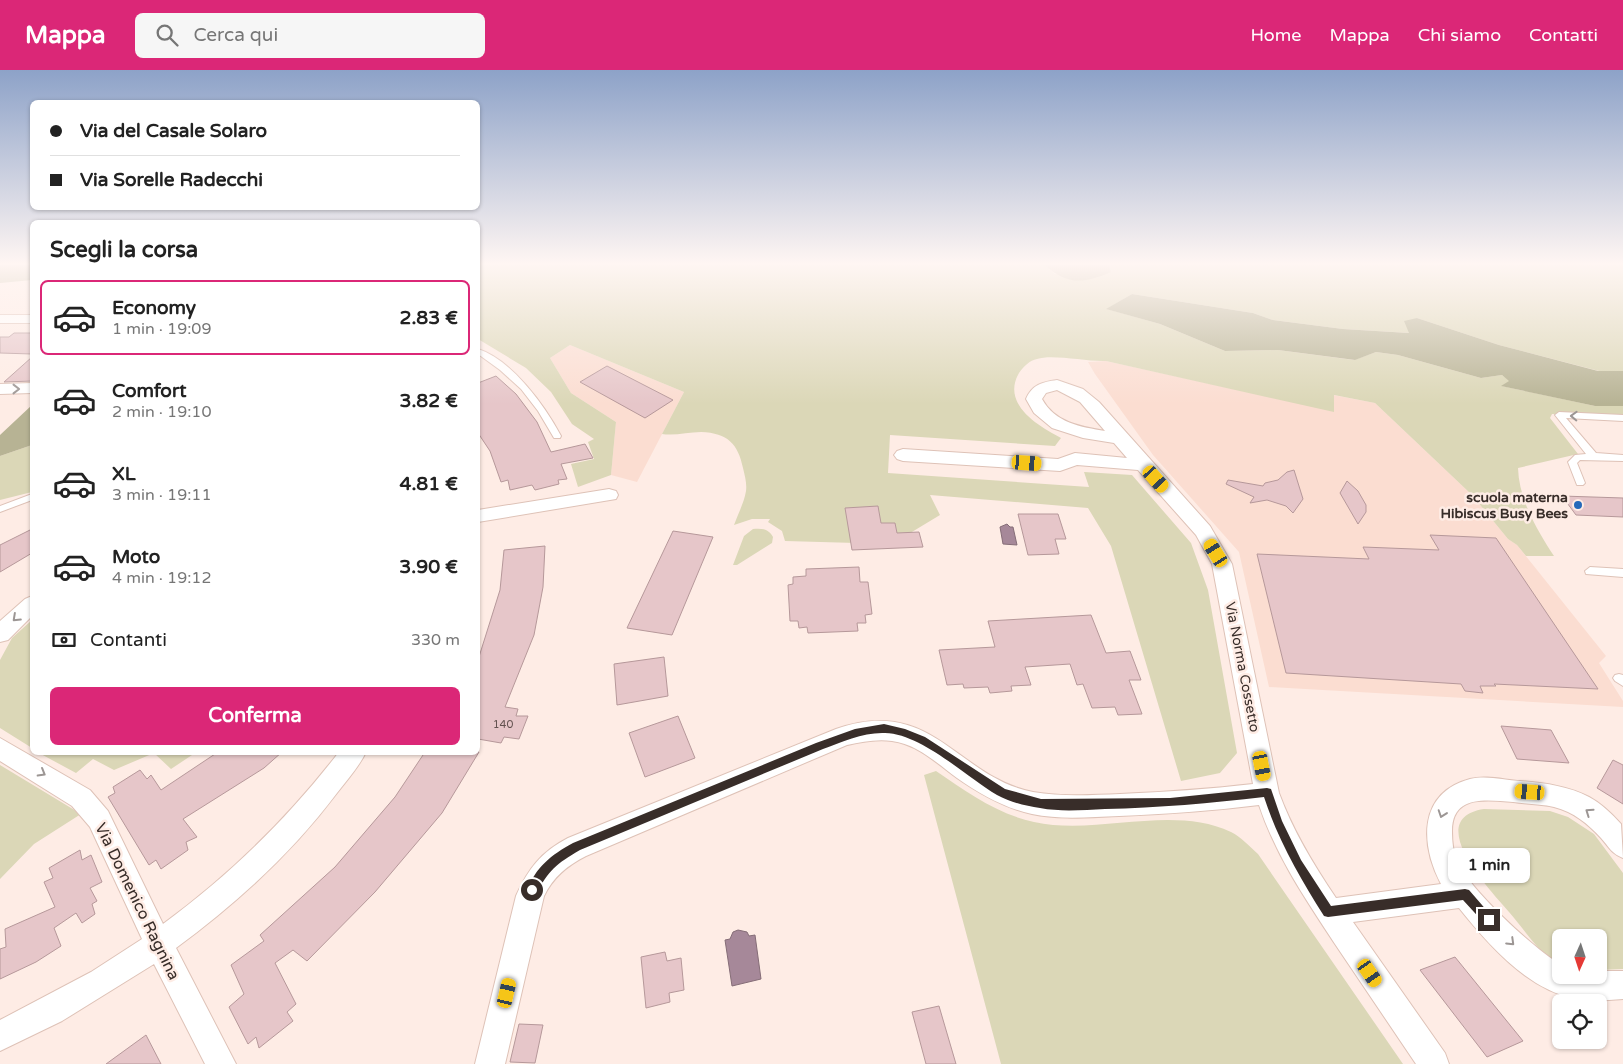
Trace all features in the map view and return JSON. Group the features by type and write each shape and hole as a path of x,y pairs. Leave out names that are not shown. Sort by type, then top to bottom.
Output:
{"street":[{"path":"0,319 30,319"},
{"name":"Via Norma Cossetto","path":"1120,439 1077,430 1052,421 1042,415 1036,406 1034,399 1036,392 1041,388 1057,385 1076,390 1084,396 1203,531 1222,564 1267,792 1277,822 1298,864 1328,912 1434,1064"},
{"path":"0,389 30,388"},
{"path":"904,455 1060,465 1075,459 1144,465"},
{"path":"480,516 609,495"},
{"path":"0,634 30,606"},
{"path":"490,1064 530,896 539,876 551,862 577,847 844,736 878,728 905,733 931,746 994,788 1017,799 1041,804 1060,806 1170,803 1267,792"},
{"name":"Via Domenico Ragnina","path":"0,748 72,792 89,806 106,832 159,945 221,1064"},
{"path":"0,1036 75,996 159,945 207,909 266,856 316,800 352,755"},
{"path":"1623,846 1595,815 1573,801 1559,796 1518,791 1472,790 1447,803 1440,820 1439,832 1446,866 1451,876 1465,894 1528,958 1556,978 1582,985 1623,984"},
{"path":"1328,912 1465,894"}],"lane":[{"path":"480,352 505,370 532,395 557,436"},
{"path":"1593,456 1559,415 1623,418"},
{"path":"1580,483 1572,462 1578,457 1623,458"},
{"path":"0,508 30,498"},
{"path":"1590,571 1623,573"}],"shaded area":[{"path":"480,311 1115,311 1160,324 1225,351 1278,350 1354,360 1376,352 1398,355 1481,378 1502,375 1510,381 1502,386 1595,406 1623,406 1623,417 1552,414 1550,418 1578,454 1518,468 1525,503 1541,536 1554,556 1526,556 1517,545 1508,539 1472,495 1375,403 1334,395 1334,412 1106,361 1044,358 1027,364 1019,373 1015,384 1015,395 1018,404 1025,413 1042,427 1061,438 1055,446 890,435 888,473 1089,487 1084,472 1132,475 1191,543 1208,590 1237,753 1220,773 1181,781 1111,546 1088,508 930,495 940,515 892,544 785,541 782,531 768,522 770,519 752,519 734,525 744,500 746,486 741,460 735,446 730,441 718,435 701,432 672,435 662,434 684,392 570,345 550,358 571,393 616,422 611,475 578,487 571,464 594,459 588,442 594,439 572,424 551,392 526,368 480,340"},
{"path":"1115,311 1243,311 1273,320 1343,329 1409,333 1404,321 1417,318 1499,345 1598,371 1623,371 1623,406 1595,406 1501,386 1509,381 1502,375 1481,378 1398,355 1376,352 1355,360 1278,350 1225,351 1160,324"},
{"path":"1243,311 1623,311 1623,371 1599,371 1499,345 1417,318 1410,333 1343,329 1273,320"},
{"path":"570,345 684,392 637,482 611,475 616,422 571,393 550,358"},
{"path":"1106,361 1334,411 1333,395 1375,403 1472,495 1508,539 1517,545 1606,656 1599,663 1623,701 1623,707 1269,687 1239,552 1153,455 1088,362"},
{"path":"30,407 30,446 0,456 0,435"},
{"path":"30,446 30,492 0,500 0,456"},
{"path":"1007,524 1013,527 1017,545 1003,544 1000,527"},
{"path":"753,529 762,529 769,532 773,537 772,543 737,565 733,565 744,536"},
{"path":"30,622 30,747 0,728 0,660 12,638"},
{"path":"43,755 149,755 114,770 93,759 76,773"},
{"path":"156,755 192,755 171,769"},
{"path":"0,765 81,814 34,844 0,879"},
{"path":"936,771 995,808 1007,814 1034,822 1083,826 1159,820 1184,821 1208,824 1235,834 1258,854 1403,1064 1001,1064 924,775"},
{"path":"1484,809 1550,811 1568,817 1594,834 1623,873 1623,969 1608,970 1608,929 1552,929 1552,961 1546,956 1489,889 1466,857 1460,841 1459,826 1466,815"},
{"path":"738,930 747,932 749,936 755,935 761,979 732,986 725,940 730,939 733,932"}],"building":[{"path":"14,333 30,333 30,354 0,353 0,337 9,337"},
{"path":"30,359 30,381 4,382"},
{"path":"607,366 673,400 645,418 580,382"},
{"path":"496,376 516,394 537,422 551,452 585,444 593,458 561,464 567,479 558,480 559,484 535,490 532,485 510,490 508,480 501,482 490,451 480,436 480,382"},
{"path":"1294,470 1303,499 1293,513 1286,506 1267,500 1250,503 1254,497 1226,484 1228,480 1263,486 1265,483 1278,480 1287,472"},
{"path":"1347,481 1358,491 1366,505 1366,512 1358,524 1340,493"},
{"path":"1562,496 1623,498 1623,517 1576,515"},
{"path":"878,506 881,523 895,523 897,533 919,532 923,547 852,550 845,508"},
{"path":"1018,514 1058,514 1066,539 1055,539 1059,554 1028,555"},
{"path":"30,530 30,554 0,572 0,545"},
{"path":"673,531 713,537 672,635 627,628"},
{"path":"1430,535 1496,538 1598,689 1494,684 1496,686 1480,686 1483,693 1465,691 1461,684 1286,673 1257,554 1369,559 1363,547 1439,550"},
{"path":"545,546 543,587 534,635 505,707 518,709 516,716 528,716 519,739 504,737 501,743 480,739 480,654 500,590 504,550"},
{"path":"859,567 860,582 868,582 872,614 865,615 866,623 857,623 858,631 808,633 807,627 799,628 798,621 790,621 788,585 793,584 793,577 806,576 806,569"},
{"path":"1091,615 1106,653 1130,651 1141,680 1129,680 1142,714 1118,715 1115,707 1092,708 1083,684 1077,685 1070,664 1025,667 1031,685 1011,686 1012,691 990,693 988,687 964,688 963,684 947,685 939,650 995,647 988,621"},
{"path":"664,657 668,696 617,705 614,664"},
{"path":"678,716 695,758 645,777 629,733"},
{"path":"1501,726 1551,730 1569,763 1517,759"},
{"path":"214,755 279,755 264,768 183,819 197,837 186,842 188,850 161,869 156,860 149,865 108,797 115,793 113,787 140,770 147,779 151,775 161,790"},
{"path":"423,755 477,755 442,813 375,892 307,961 293,950 275,963 296,1004 287,1012 293,1021 259,1048 256,1037 248,1044 229,1007 244,994 231,965 264,941 260,935 335,867 395,797"},
{"path":"1613,760 1623,765 1623,804 1597,788"},
{"path":"80,850 82,860 91,855 102,882 90,888 97,901 92,904 95,914 82,923 76,913 54,928 61,946 36,962 0,979 0,949 6,947 5,929 55,907 44,882 53,878 49,868"},
{"path":"665,952 667,961 681,958 684,990 669,993 670,1002 646,1008 641,957"},
{"path":"1455,957 1523,1041 1487,1057 1420,970"},
{"path":"939,1006 956,1064 926,1064 912,1012"},
{"path":"519,1024 543,1025 535,1063 510,1062"},
{"path":"146,1035 161,1064 106,1064"}],"place":[{"name":"scuola materna Hibiscus Busy Bees","path":"1578,505"}],"route":[{"path":"532,890 539,876 551,862 577,847 819,746 855,733 884,728 905,733 922,740 983,782 1002,792 1017,799 1041,804 1060,806 1196,802 1267,792 1277,822 1298,864 1328,912 1465,894 1489,920"}]}
